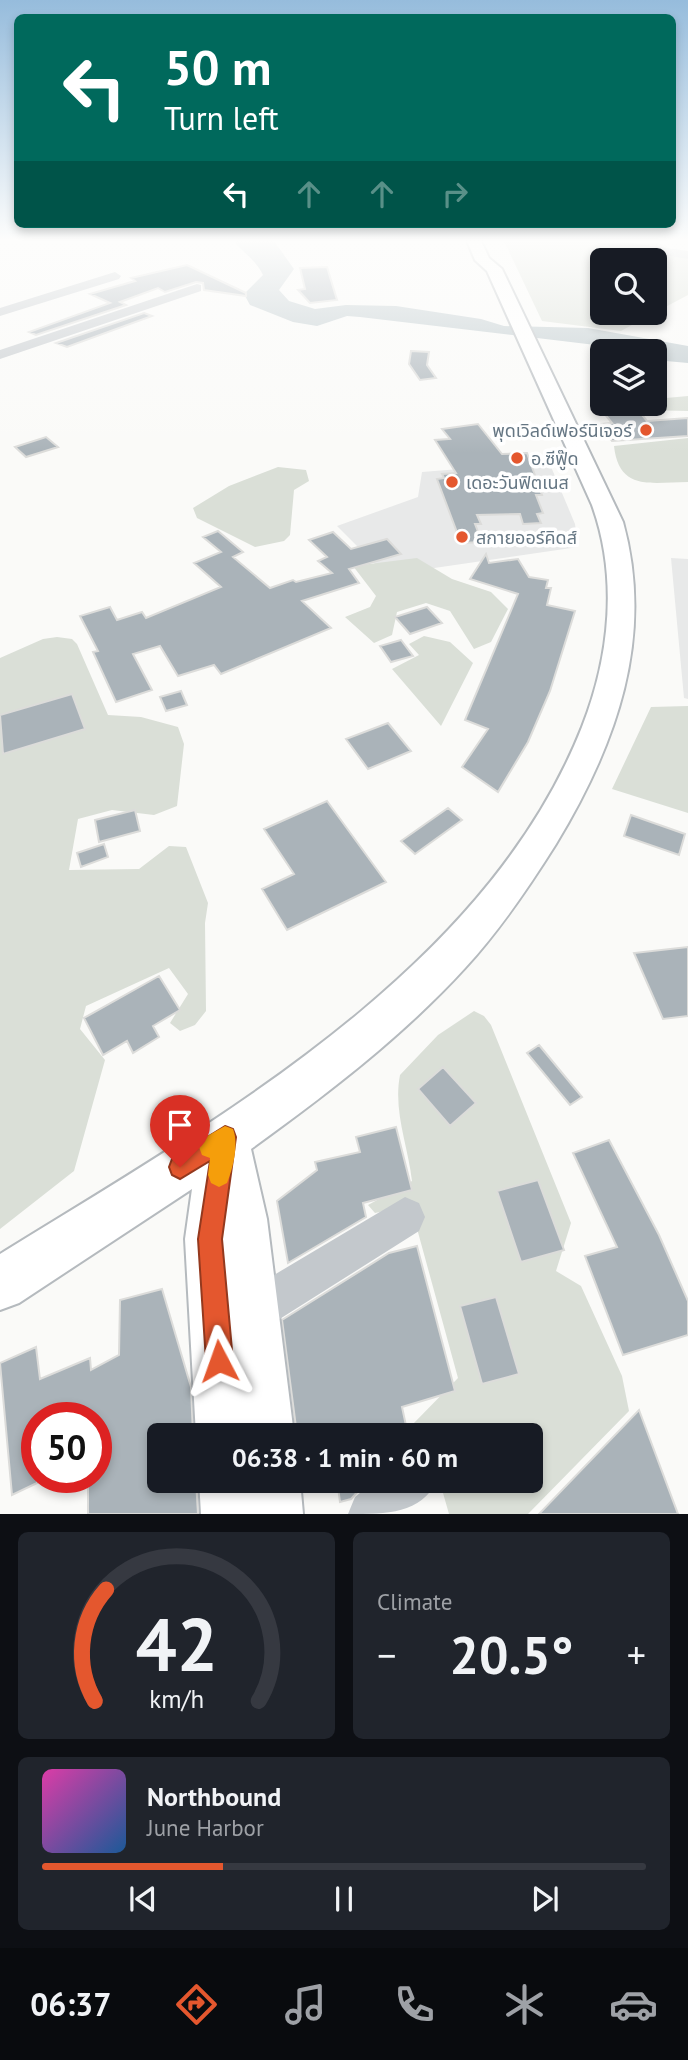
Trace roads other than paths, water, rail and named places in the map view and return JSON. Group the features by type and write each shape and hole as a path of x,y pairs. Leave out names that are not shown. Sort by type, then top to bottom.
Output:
{"main road":[{"path":"0,1284 225,1137 349,1045 408,997 452,955 529,857 572,788 615,679 623,612 609,509 596,489 514,312"},
{"path":"225,1137 242,1219 264,1423"},
{"path":"224,1423 210,1239 225,1137"},
{"path":"230,1493 231,1514"},
{"path":"271,1493 273,1514"}],"street":[{"path":"0,355 127,312"},
{"path":"252,1312 405,1217"},
{"path":"372,1514 399,1493"}],"place":[{"name":"พุดเวิลด์เฟอร์นิเจอร์","path":"646,430"},
{"name":"อ.ซีฟู๊ด","path":"517,458"},
{"name":"เดอะวันฟิตเนส","path":"452,482"},
{"name":"สกายออร์คิดส์","path":"462,537"}]}
